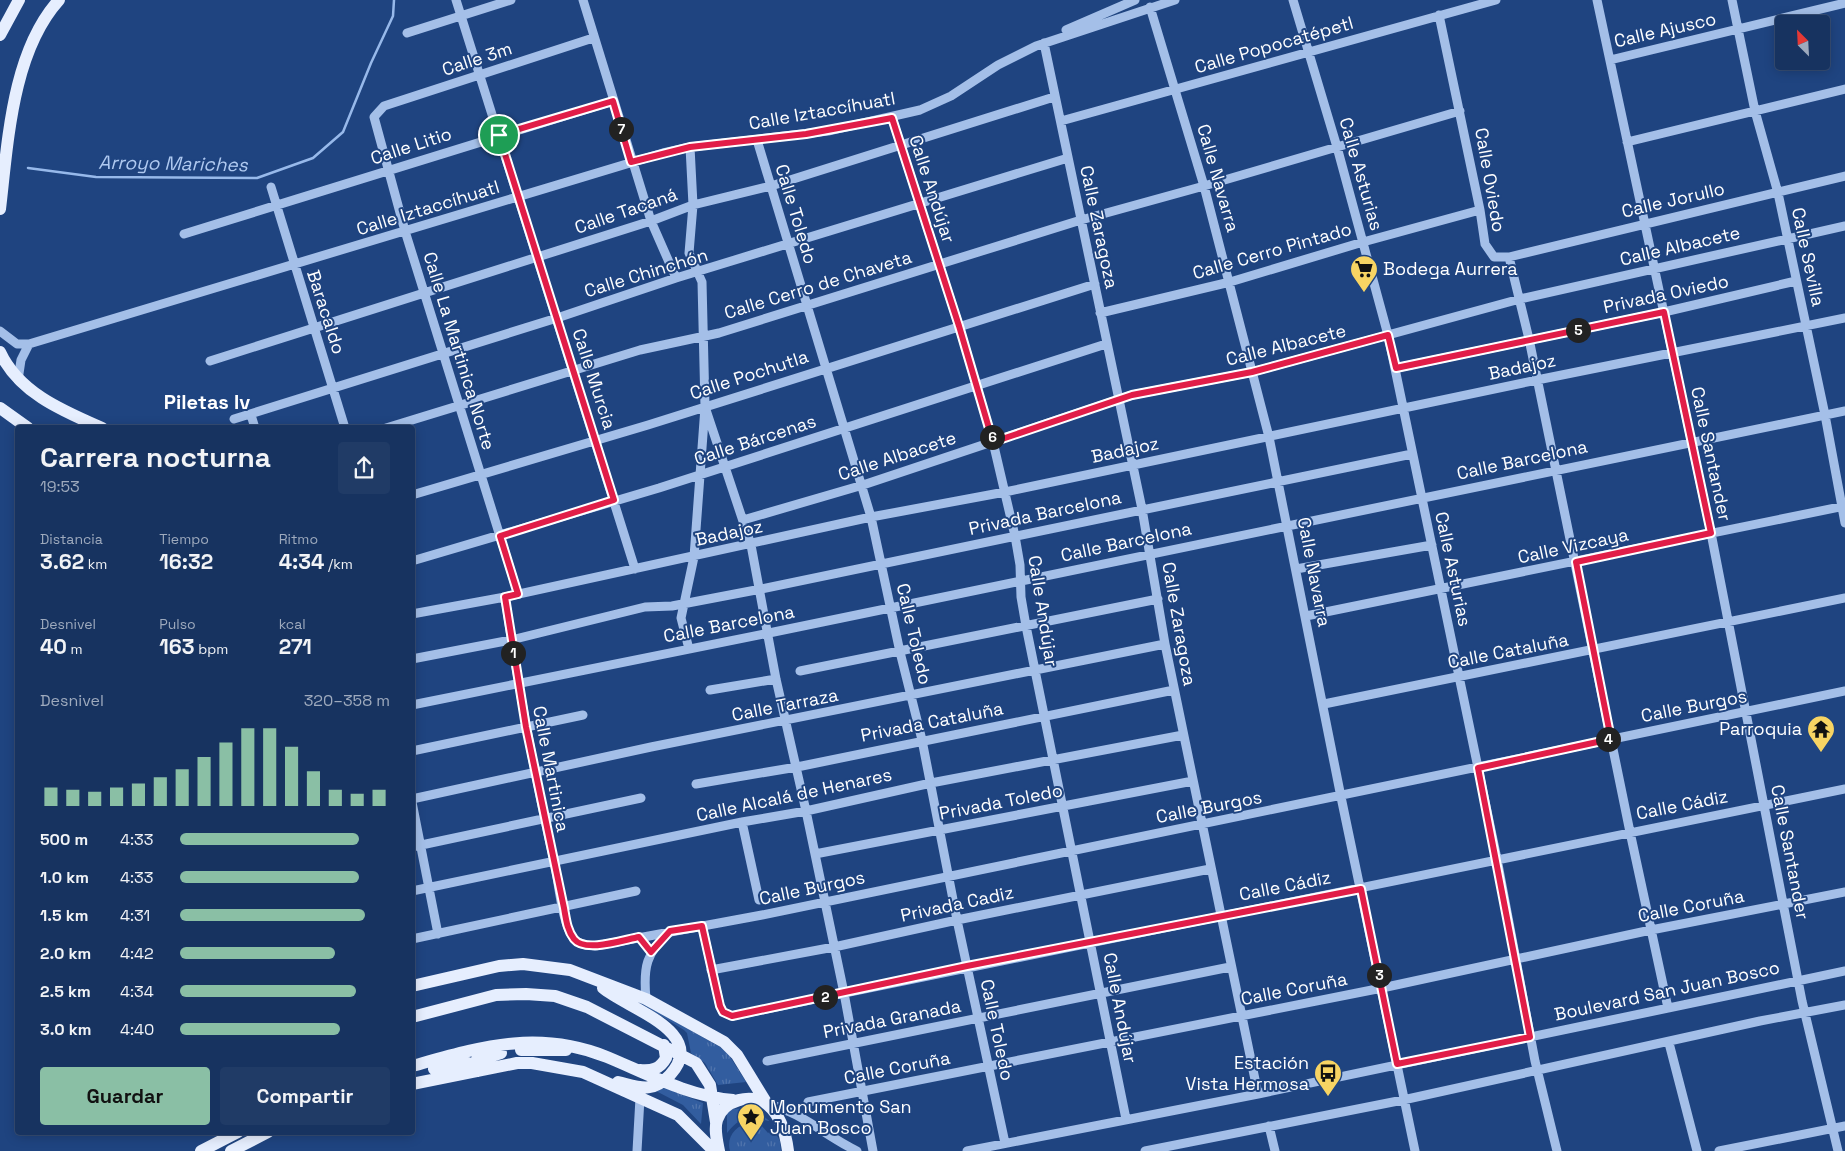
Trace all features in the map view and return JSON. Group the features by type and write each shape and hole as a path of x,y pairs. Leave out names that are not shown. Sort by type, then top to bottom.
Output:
{"main road":[{"path":"0,35 19,0"},
{"path":"0,209 17,89 23,64 40,26 59,0"},
{"path":"0,352 18,380 40,397 96,425"},
{"path":"0,408 24,425"},
{"path":"415,985 465,973 523,964 570,970 646,999 724,1042 736,1055 784,1128 788,1151"},
{"path":"592,979 609,993 673,1032 678,1041 681,1054 676,1067 664,1081 652,1088 603,1081"},
{"path":"415,1016 496,995 526,994 555,996 587,1007 696,1063 702,1071 713,1098 718,1151"},
{"path":"415,1065 494,1046 522,1042 541,1042 578,1048 605,1056 664,1081 713,1098 752,1100 767,1104"},
{"path":"637,1070 652,1070 660,1066 666,1058 664,1045"},
{"path":"474,1070 480,1059 504,1052 531,1050 551,1052 578,1048"},
{"path":"415,1073 461,1063 474,1070"},
{"path":"415,1083 502,1064 532,1063 582,1072 678,1116 714,1151"},
{"path":"716,1122 724,1106 733,1100"},
{"path":"202,1151 232,1135"},
{"path":"231,1151 249,1146 264,1135"}],"street":[{"name":"Calle Murcia","path":"456,0 596,440 635,569"},
{"path":"407,33 511,0"},
{"path":"583,0 631,162 651,221 676,278"},
{"path":"1044,43 1100,14 1135,0"},
{"name":"Calle Iztaccíhuatl","path":"29,344 294,266 631,162 690,147 828,130 892,118 933,105 998,65 1044,43 1175,0"},
{"name":"Calle Asturias","path":"1293,0 1363,242 1396,368 1412,454 1497,859 1530,1037 1557,1151"},
{"name":"Calle Popocatépetl","path":"1061,121 1176,91 1439,15 1458,4 1496,0"},
{"name":"Calle Santander","path":"1597,0 1711,533 1805,1013 1838,1151"},
{"name":"Calle Sevilla","path":"1732,0 1755,111 1778,193 1825,415 1845,523"},
{"name":"Calle Ajusco","path":"1610,60 1845,3"},
{"name":"Calle Navarra","path":"1150,7 1204,186 1269,436 1324,704 1341,797 1415,1151"},
{"name":"Calle Oviedo","path":"1439,15 1460,110 1485,244 1488,251 1494,257 1508,257 1520,299 1668,1008"},
{"name":"Calle 3m","path":"374,117 384,106 593,38"},
{"name":"Calle Zaragoza","path":"1044,43 1095,284 1117,400 1142,509 1164,644 1258,1094"},
{"path":"1626,142 1845,89"},
{"name":"Calle Tacaná","path":"210,361 537,258 651,221 693,205 771,186 1054,97"},
{"name":"Calle Litio","path":"184,234 613,101"},
{"name":"Calle Cerro de Chaveta","path":"396,425 640,350 704,337 1081,220 1204,186 1460,110"},
{"name":"Calle La Martinica Norte","path":"374,117 405,231 518,594"},
{"name":"Calle Andújar","path":"892,118 977,385 1005,492 1015,536 1026,626 1055,761 1126,1118"},
{"name":"Calle Toledo","path":"756,140 863,485 871,517 900,652 922,740 987,1066 1005,1143"},
{"path":"689,649 682,618 694,557 705,407 702,282 699,273 693,266 689,253 693,205 690,147"},
{"name":"Calle Chinchón","path":"234,419 557,318 676,278 699,273 1068,158"},
{"name":"Calle Jorullo","path":"1508,257 1845,176"},
{"name":"Baracaldo","path":"271,187 344,425"},
{"name":"Calle Cerro Pintado","path":"1100,314 1230,282 1363,242 1480,210"},
{"name":"Calle Albacete","path":"743,520 863,485 1117,400 1252,372 1520,299 1845,226"},
{"name":"Privada Oviedo","path":"1396,368 1664,312 1796,281"},
{"name":"Calle Pochutla","path":"415,494 705,407 826,367 1095,284"},
{"name":"Badajoz","path":"415,613 505,597 751,545 871,517 1005,492 1537,380 1845,318"},
{"path":"0,332 17,344 29,344 21,360 18,380"},
{"name":"Calle Bárcenas","path":"415,560 700,475 1106,344"},
{"path":"705,407 751,545 761,590 776,679 797,766 844,993 873,1151"},
{"name":"Calle Barcelona","path":"415,704 769,634 1557,469 1845,411"},
{"path":"252,414 254,425"},
{"name":"Privada Barcelona","path":"511,640 645,607 685,603 761,590 881,563 1412,454"},
{"name":"Calle Vizcaya","path":"1306,616 1843,506"},
{"path":"1296,569 1432,545"},
{"name":"Calle Martinica","path":"505,597 518,684 544,818 569,929 578,943"},
{"name":"Calle Cataluña","path":"1324,704 1845,598"},
{"path":"800,671 1158,599"},
{"path":"415,658 511,640"},
{"name":"Calle Tarraza","path":"415,799 659,746 1035,672 1164,644"},
{"path":"710,690 776,679"},
{"name":"Privada Cataluña","path":"696,784 797,766 1174,690"},
{"name":"Calle Burgos","path":"578,943 595,946 825,902 1073,850 1341,797 1845,691"},
{"path":"415,750 583,714"},
{"name":"Calle Alcalá de Henares","path":"415,890 742,822 806,811 931,783 1184,735"},
{"name":"Privada Toledo","path":"815,854 1193,781"},
{"name":"Calle Cádiz","path":"711,970 720,1006 723,1012 732,1016 967,966 1220,915 1361,889 1497,859 1845,789"},
{"path":"417,846 641,798"},
{"path":"742,822 760,900"},
{"path":"415,828 417,846 430,888 438,934"},
{"name":"Privada Cadiz","path":"711,970 834,947 1210,869"},
{"path":"415,938 564,908 636,891"},
{"name":"Calle Coruña","path":"808,1102 1382,988 1651,930 1845,892"},
{"path":"702,926 711,970"},
{"path":"646,999 645,969 651,952 670,931"},
{"path":"639,937 651,952"},
{"name":"Privada Granada","path":"767,1061 1230,967"},
{"name":"Boulevard San Juan Bosco","path":"967,1151 1126,1118 1258,1094 1845,971"},
{"path":"1145,1151 1403,1100 1670,1043 1760,1021 1845,1005"},
{"path":"1670,1043 1697,1151"},
{"path":"637,1151 640,1098"},
{"path":"767,1104 786,1110 836,1141 857,1151"},
{"path":"1269,1126 1275,1151"},
{"path":"1719,1151 1845,1126"}],"green space":[{"path":"624,993 720,1047 729,1055 746,1082 718,1085 705,1063 691,1053 687,1033 684,1030"},
{"path":"665,1088 703,1103 701,1124 683,1105 656,1091"},
{"path":"749,1108 757,1110 769,1121 745,1119 736,1124 727,1133 727,1113 732,1109"},
{"path":"750,1122 761,1125 768,1133 771,1131 770,1127 772,1127 780,1141 781,1151 730,1151 729,1141 733,1132 740,1126"}],"waterway":[{"name":"Arroyo Mariches","path":"28,168 96,177 257,178 313,158 343,132 371,63 393,16 394,0"}],"place":[{"name":"Bodega Aurrera","path":"1364,293"},
{"name":"Parroquia","path":"1821,753"},
{"name":"Estación Vista Hermosa","path":"1328,1097"},
{"name":"Monumento San Juan Bosco","path":"751,1141"}],"district":[{"name":"Piletas Iv","path":"207,402"}],"route":[{"path":"613,101 631,162 690,147 806,134 892,118 940,265 993,442 1132,395 1252,372 1388,335 1396,368 1664,312 1711,533 1576,562 1611,739 1478,768 1530,1037 1397,1064 1361,889 1220,915 967,966 732,1016 723,1012 720,1006 702,926 670,931 651,952 646,942 639,937 595,946 578,943 573,938 569,929 526,727 505,597 518,594 500,536 614,500 499,135 613,101"}]}
